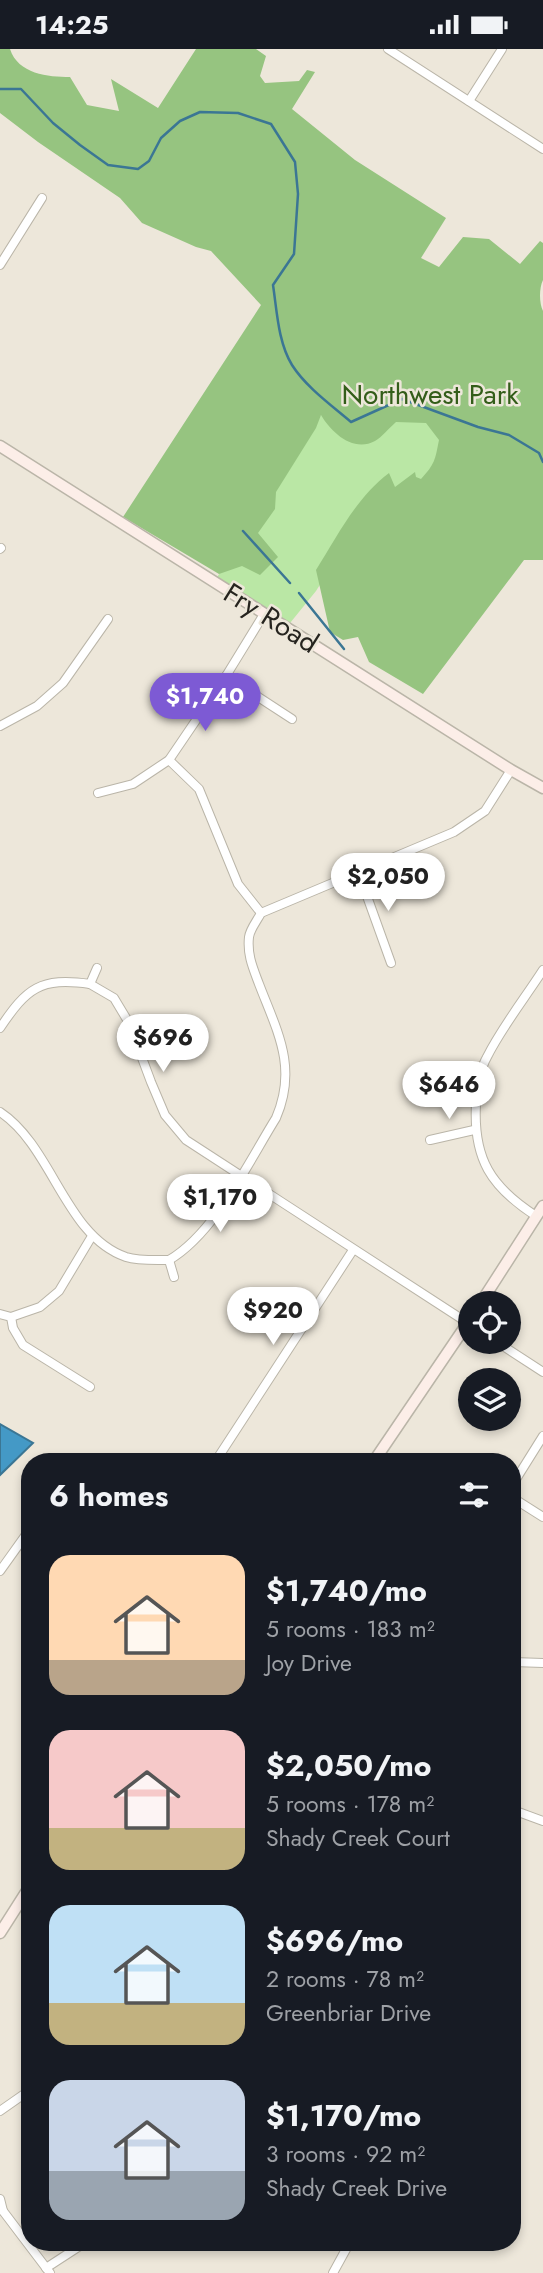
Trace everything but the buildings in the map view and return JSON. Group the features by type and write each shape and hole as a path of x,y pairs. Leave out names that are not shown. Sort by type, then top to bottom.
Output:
{"street":[{"path":"388,49 543,149"},
{"path":"469,101 502,49"},
{"path":"0,265 42,198"},
{"name":"Fry Road","path":"0,446 511,771 543,788"},
{"path":"98,793 133,784 169,760 264,614"},
{"path":"0,726 37,706 63,683 108,619"},
{"path":"226,676 292,719"},
{"path":"169,760 199,789 238,884 261,913"},
{"path":"0,1112 34,1147 92,1236 109,1250 129,1258 169,1260 184,1251 205,1230 276,1118 283,1102 285,1050 249,958 250,934 261,913 454,832 485,811 511,771"},
{"path":"359,874 391,963"},
{"path":"90,984 97,968"},
{"path":"536,1216 511,1200 494,1180 482,1157 474,1131 477,1089 486,1058 543,970"},
{"path":"0,1028 18,1002 41,985 64,980 90,984 114,998 129,1023 165,1115 186,1140 353,1250 458,1315"},
{"path":"430,1140 474,1131"},
{"path":"488,1291 543,1206"},
{"path":"0,1314 11,1317 40,1307 59,1291 92,1236"},
{"path":"221,1453 353,1250"},
{"path":"169,1260 174,1277"},
{"path":"11,1317 13,1328 23,1345 90,1387"},
{"path":"380,1453 458,1339"},
{"path":"515,1354 543,1372"},
{"path":"521,1471 543,1436"},
{"path":"521,1503 543,1517"},
{"path":"0,1571 21,1542"},
{"path":"521,1662 543,1663"},
{"path":"521,1813 543,1821"},
{"path":"0,1933 21,1900"},
{"path":"0,2111 21,2096"},
{"path":"0,2199 2,2210 21,2235"},
{"path":"33,2251 48,2271 74,2251"},
{"path":"334,2273 345,2251"}],"green space":[{"path":"0,49 10,49 14,57 27,69 52,76 70,77 87,105 119,111 111,79 158,108 196,49 256,49 266,56 260,76 265,83 299,81 307,70 315,72 292,109 355,160 446,218 421,258 439,267 463,237 489,239 520,264 540,241 543,243 543,280 540,295 543,311 543,560 524,560 423,694 369,662 358,637 343,640 330,632 316,570 348,518 377,483 389,473 395,487 415,472 416,477 421,479 432,465 439,440 426,423 396,422 375,441 359,444 343,439 321,415 316,428 276,492 275,509 258,533 278,557 260,575 242,566 219,574 123,517 261,305 211,251 142,223 120,198 0,113"},
{"name":"Northwest Park","path":"409,277 543,513 353,532 316,591 286,628 214,582"}],"water":[{"path":"0,1424 33,1443 0,1475"}],"waterway":[{"path":"0,89 21,89 53,123 108,165 138,169 149,161 161,138 180,121 200,112 238,113 271,124 295,162 298,194 294,254 273,285 287,356 304,381 351,422 402,399 478,427 509,435 539,453 543,462"},
{"path":"243,531 290,583"},
{"path":"299,593 344,649"}]}
